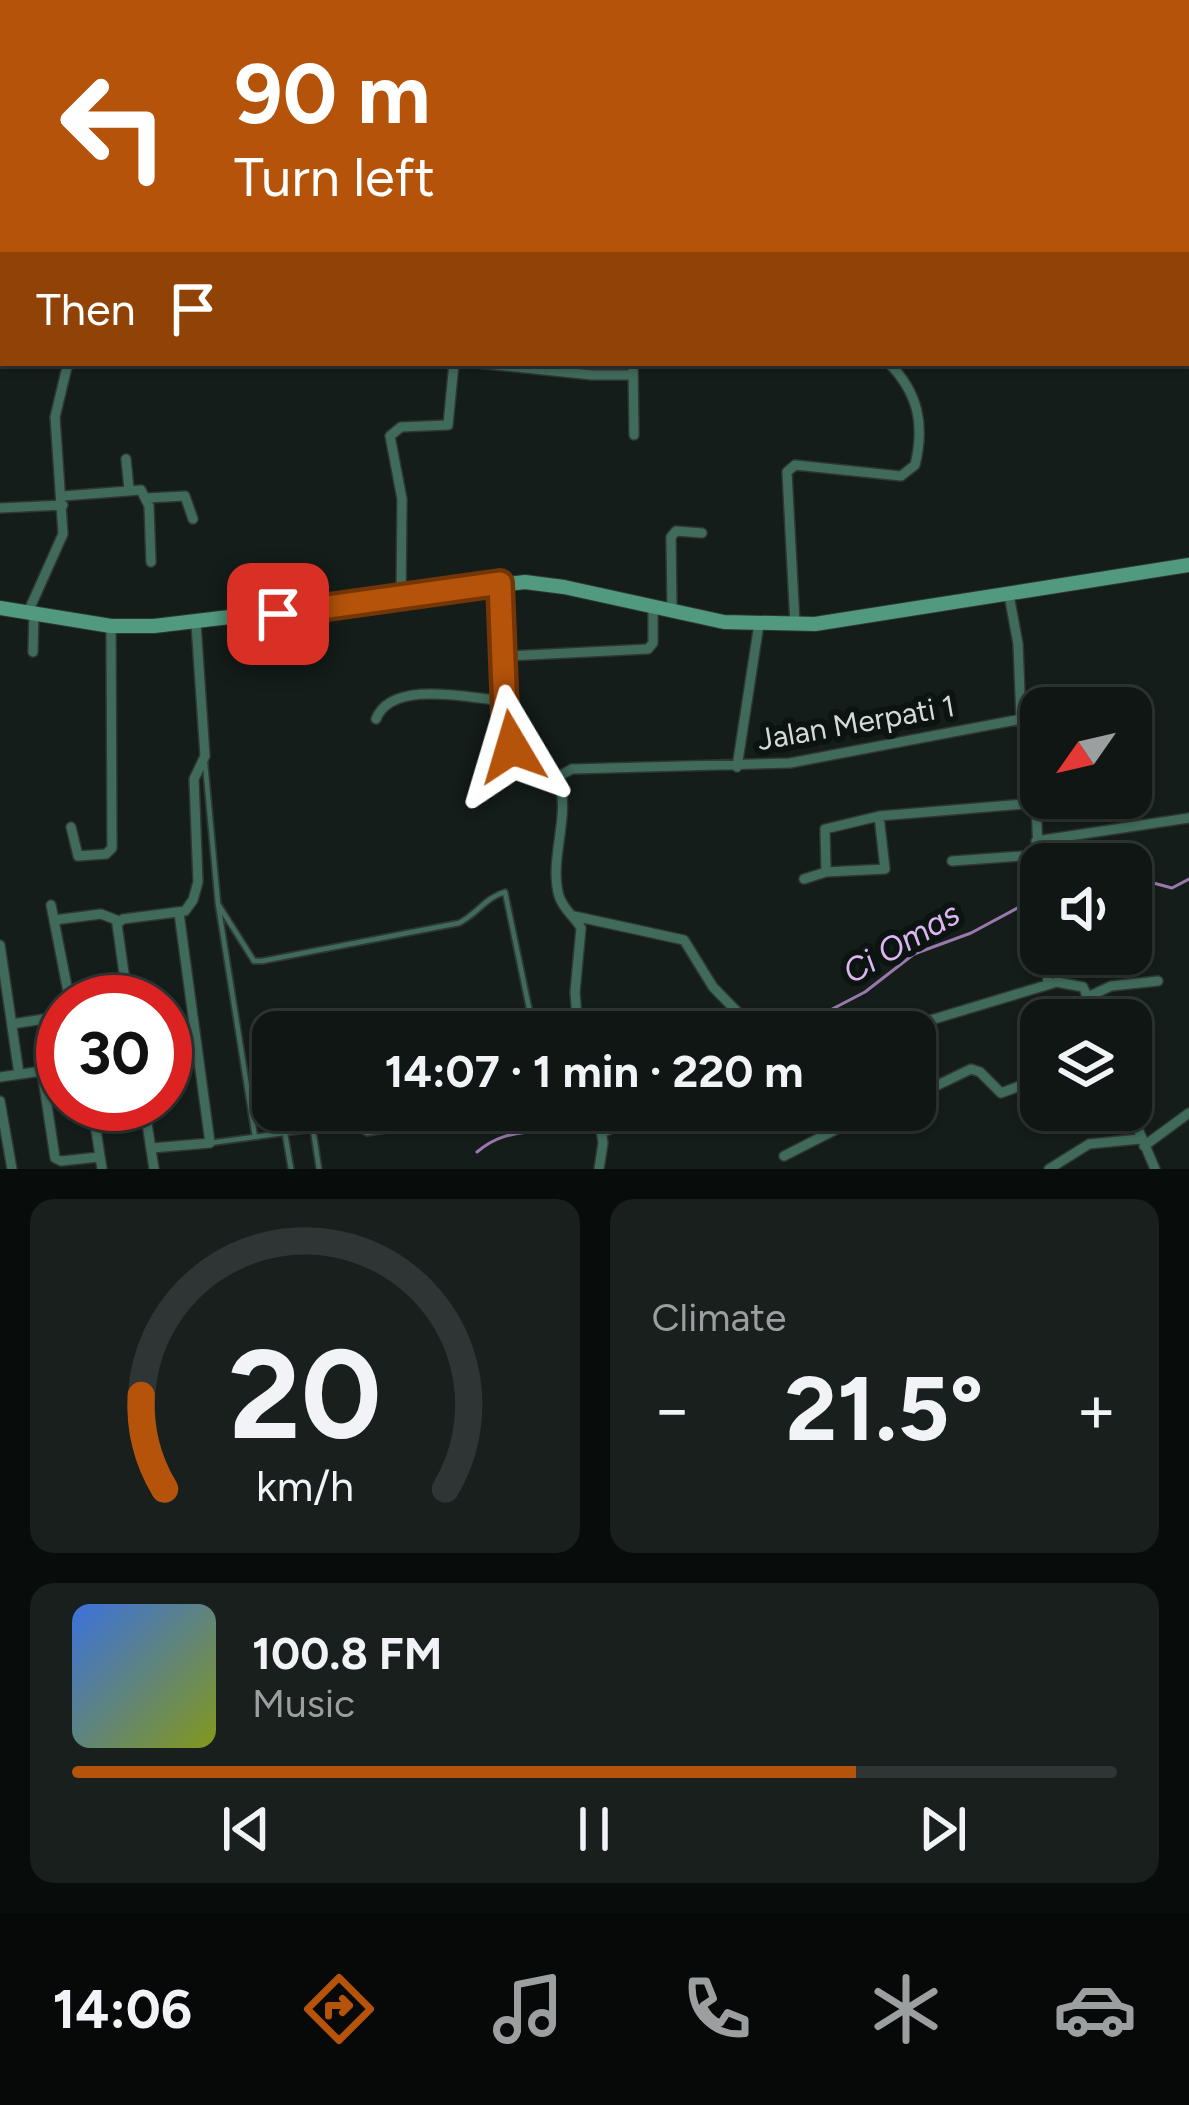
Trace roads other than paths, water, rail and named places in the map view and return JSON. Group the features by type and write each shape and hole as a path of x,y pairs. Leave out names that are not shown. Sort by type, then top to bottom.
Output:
{"main road":[{"path":"0,608 111,626 196,624 500,583 564,587 672,612 795,624 855,621 1189,565"}],"street":[{"path":"33,652 31,611 62,543 55,417 67,366"},
{"path":"401,599 403,507 390,436 401,427 448,425 454,366"},
{"path":"504,366 592,376 633,369 634,435"},
{"path":"795,624 787,472 794,465 901,476 915,465 921,429 918,408 891,366"},
{"path":"126,459 129,489"},
{"path":"0,508 139,489 147,498 151,562"},
{"path":"147,498 185,496 193,519"},
{"path":"672,612 671,537 676,531 703,533"},
{"path":"500,583 508,736 517,756 535,771 557,777 563,793 557,886 562,904 581,928 576,1011"},
{"path":"1009,596 1020,693"},
{"path":"506,656 648,649 653,643 653,607"},
{"path":"54,920 100,914 119,921 179,913 191,905 198,882 194,779 205,756 196,624"},
{"path":"737,766 759,624"},
{"path":"71,827 78,856 111,850 111,626"},
{"path":"376,719 385,703 406,694 505,701"},
{"name":"Jalan Merpati 1","path":"557,777 572,769 804,761 1020,718"},
{"path":"826,872 822,830 879,816 1020,803"},
{"path":"804,879 826,872 885,869 879,816"},
{"path":"1036,819 1036,841 1189,818"},
{"path":"952,861 1020,856"},
{"path":"51,905 65,975"},
{"path":"152,1148 210,1143 179,913"},
{"path":"574,916 680,938 712,987 736,1011"},
{"path":"119,921 124,975"},
{"path":"0,945 19,1075"},
{"path":"1047,975 1048,983"},
{"path":"936,1018 1048,983 1074,983 1090,997 1111,986 1158,981"},
{"path":"12,1024 36,1020"},
{"path":"936,1086 971,1069 1001,1093 1020,1088"},
{"path":"0,1077 36,1073"},
{"path":"0,1101 12,1169"},
{"path":"1049,1169 1089,1144 1142,1143 1189,1113"},
{"path":"51,1131 55,1158 100,1163 96,1131"},
{"path":"149,1131 154,1169"},
{"path":"784,1156 833,1131"},
{"path":"1138,1131 1153,1168"},
{"path":"599,1169 603,1132"}],"lane":[{"path":"205,756 218,904 255,1137"},
{"path":"218,904 254,961 262,961 459,923 491,896 506,892 530,1011"},
{"path":"210,1143 302,1131"},
{"path":"313,1131 319,1169"},
{"path":"285,1134 291,1169"}],"waterway":[{"name":"Ci Omas","path":"1152,883 1172,888 1189,879"},
{"name":"Ci Omas","path":"828,1011 865,992 914,954 971,933 1020,907"},
{"name":"Ci Omas","path":"477,1152 503,1137 532,1131"}]}
